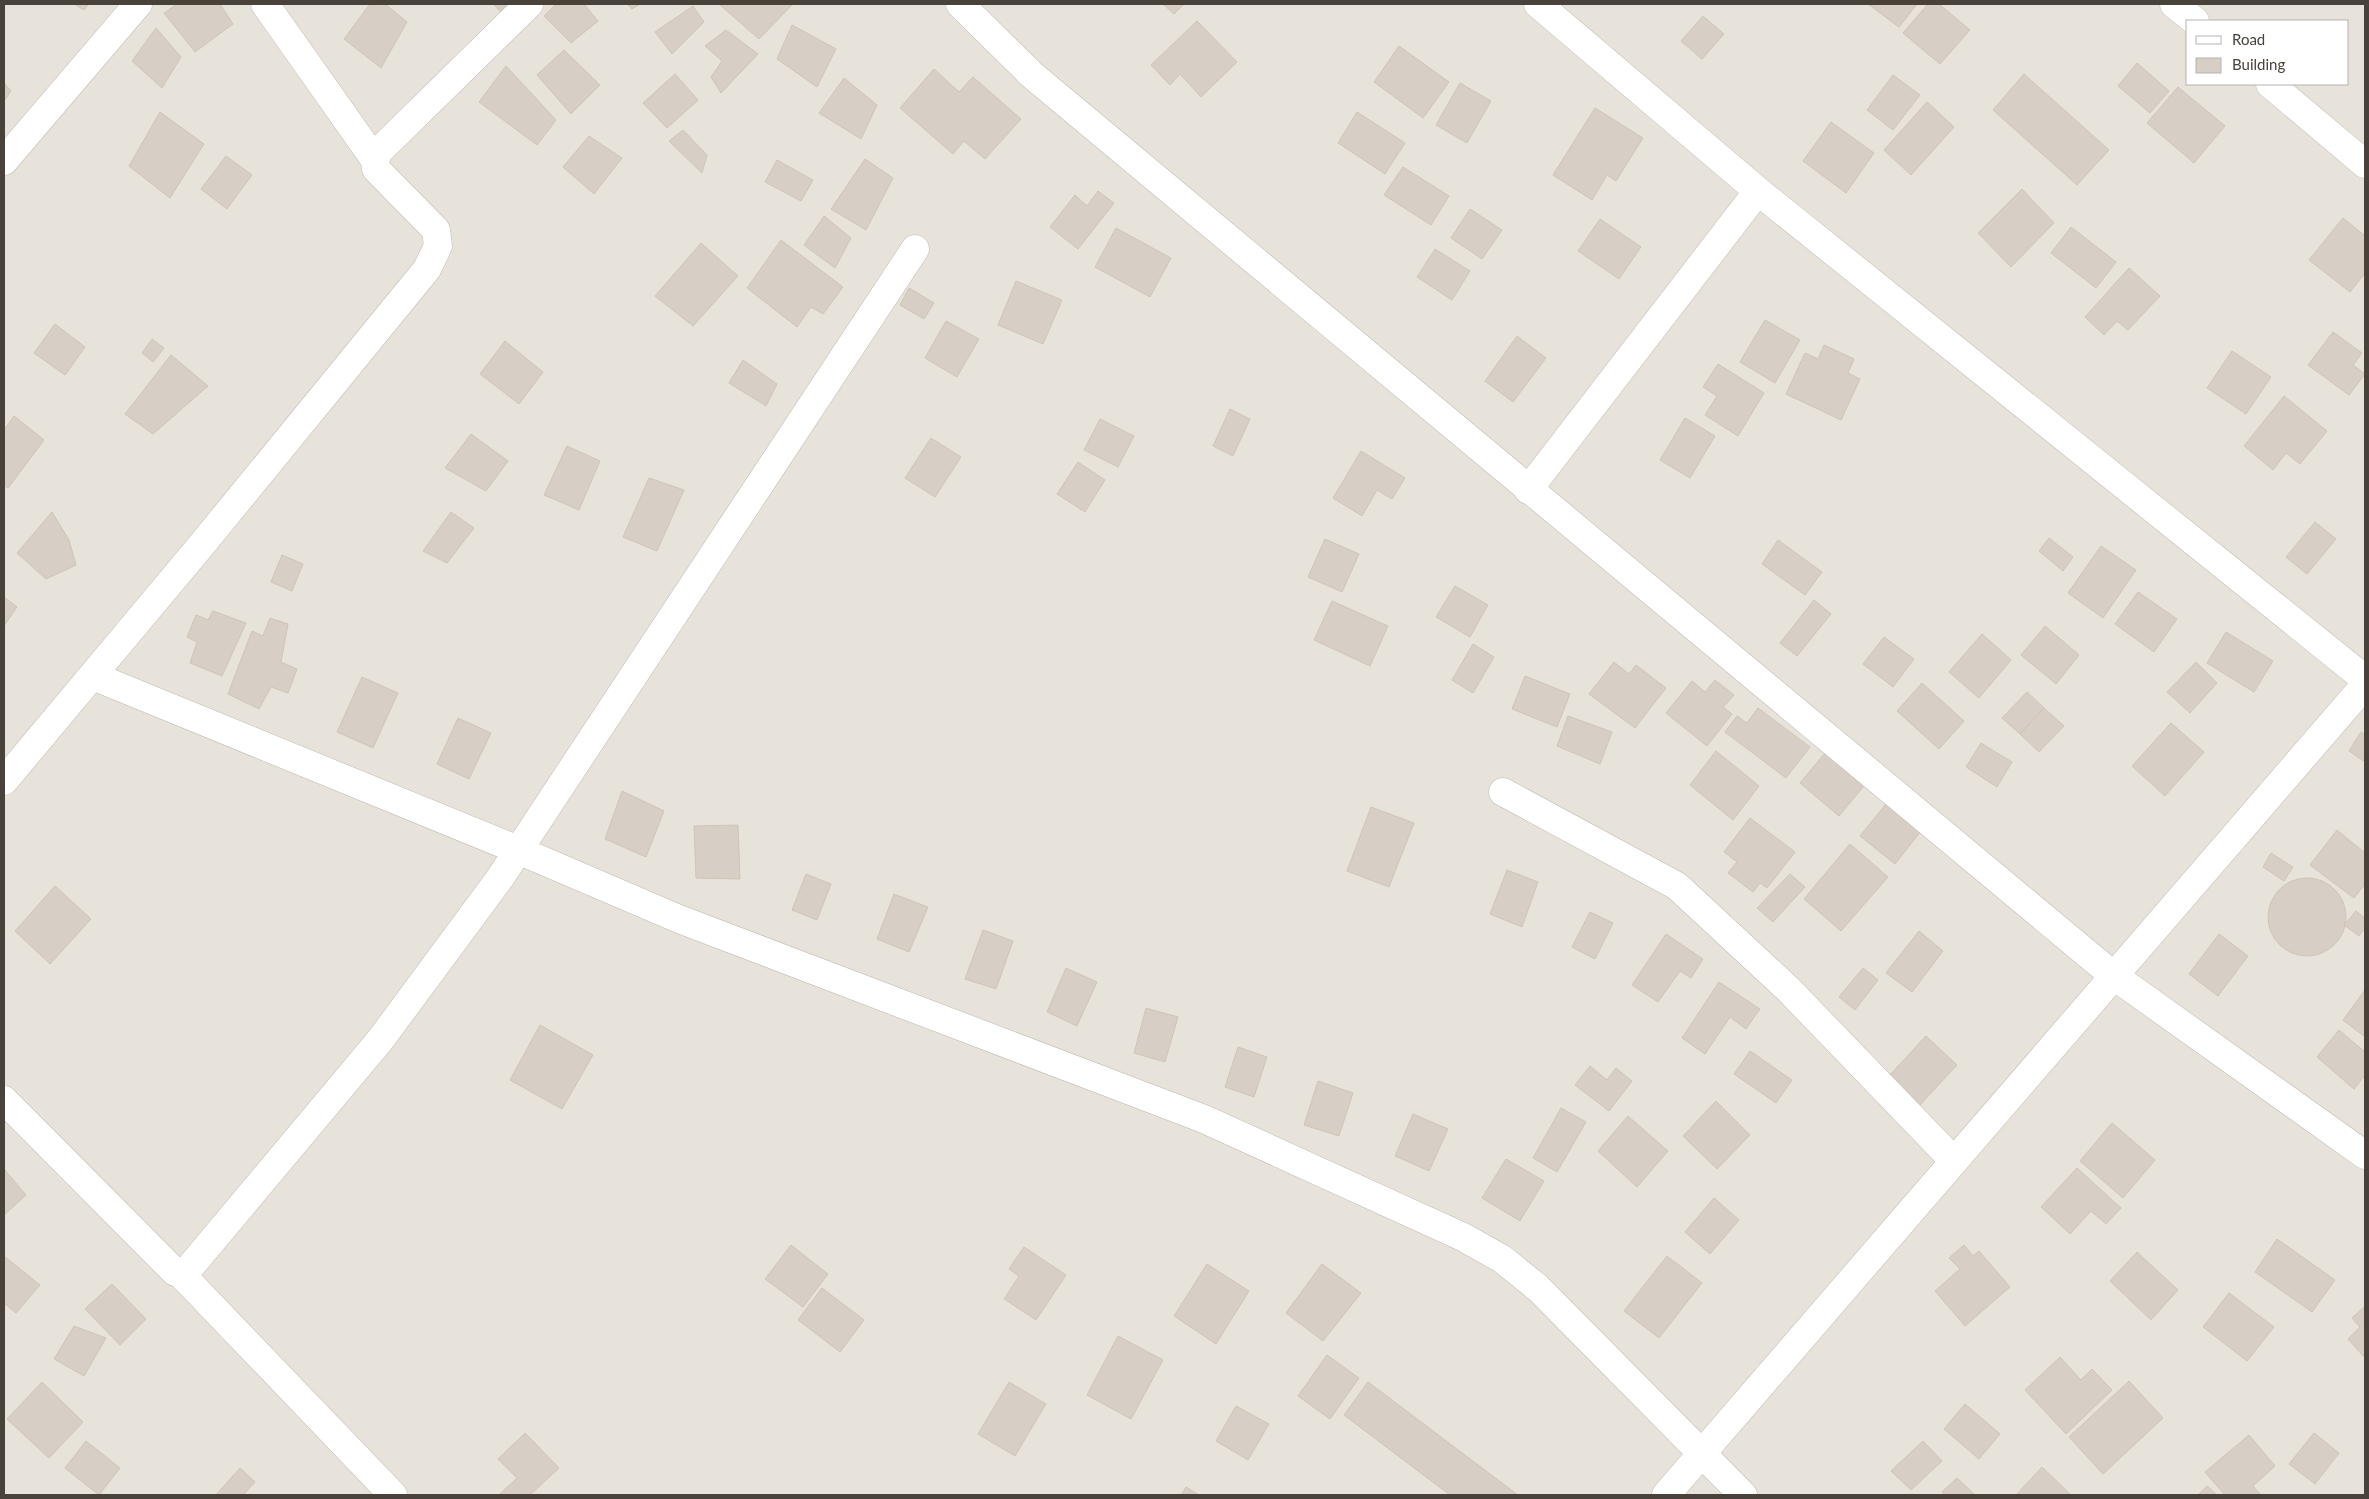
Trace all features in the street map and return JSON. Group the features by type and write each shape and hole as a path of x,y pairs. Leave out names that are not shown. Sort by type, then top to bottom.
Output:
{"street":[{"path":"4,161 138,4"},
{"path":"4,781 93,676 427,269 438,246 436,230 376,170 375,160 265,4"},
{"path":"375,160 379,151 529,4"},
{"path":"960,4 1032,75 1528,490 2114,976 2365,1155"},
{"path":"1538,4 1758,190 2365,679"},
{"path":"2174,4 2194,20"},
{"path":"2271,85 2365,164"},
{"path":"1528,490 1758,190"},
{"path":"4,1100 175,1272 186,1272 382,1039 518,850 915,249"},
{"path":"93,676 518,850 679,919 1204,1119 1463,1237 1502,1259 1538,1288 1743,1495"},
{"path":"1666,1495 2365,685"},
{"path":"1503,792 1677,886 1788,989 1954,1161"},
{"path":"180,1273 393,1495"}],"shaded area":[{"path":"4,4 2365,4 2365,1495 4,1495"}],"building":[{"path":"74,4 89,4 84,10"},
{"path":"177,4 220,4 233,24 195,52 164,13"},
{"path":"370,4 385,4 407,22 381,68 344,39"},
{"path":"493,4 508,4 501,12"},
{"path":"556,4 584,4 598,21 571,43 544,16"},
{"path":"627,4 640,4 632,9"},
{"path":"719,4 793,4 759,39"},
{"path":"1163,4 1184,4 1174,14"},
{"path":"1868,4 1917,4 1899,27"},
{"path":"1928,4 1939,4 1970,30 1940,64 1903,33"},
{"path":"693,6 704,22 672,54 655,32"},
{"path":"1703,16 1724,34 1702,59 1681,41"},
{"path":"1197,21 1237,62 1201,97 1180,74 1170,85 1151,65"},
{"path":"792,25 836,49 817,87 777,59"},
{"path":"156,28 181,57 162,88 132,61"},
{"path":"726,30 758,54 721,93 711,77 722,61 705,46"},
{"path":"1399,46 1449,82 1423,118 1374,82"},
{"path":"564,50 600,85 571,114 537,75"},
{"path":"2137,63 2169,91 2150,113 2118,86"},
{"path":"506,66 556,120 537,145 479,102"},
{"path":"934,69 959,92 973,77 1021,119 985,159 964,141 953,154 900,108"},
{"path":"675,74 698,100 667,128 643,103"},
{"path":"2024,74 2109,150 2077,185 1993,110"},
{"path":"1893,75 1920,95 1893,130 1867,110"},
{"path":"844,78 877,105 861,139 819,113"},
{"path":"4,83 11,91 4,101"},
{"path":"1460,83 1491,101 1467,143 1436,125"},
{"path":"2178,87 2225,126 2194,163 2147,123"},
{"path":"1927,102 1954,127 1911,175 1884,150"},
{"path":"1595,108 1643,138 1616,181 1607,175 1592,200 1553,175"},
{"path":"160,112 204,144 170,198 129,166"},
{"path":"1357,112 1405,143 1385,174 1338,143"},
{"path":"1831,122 1874,153 1846,193 1803,161"},
{"path":"683,130 707,155 702,173 669,141"},
{"path":"589,136 622,158 594,194 563,167"},
{"path":"226,156 252,175 227,209 201,189"},
{"path":"865,159 893,178 866,230 831,209"},
{"path":"777,160 813,180 801,201 765,182"},
{"path":"1403,167 1449,196 1431,225 1384,195"},
{"path":"2022,189 2054,223 2011,267 1978,233"},
{"path":"1098,191 1114,203 1078,249 1050,227 1075,195 1087,206"},
{"path":"1470,209 1502,230 1482,259 1451,238"},
{"path":"824,216 851,238 835,268 804,245"},
{"path":"2343,218 2365,236 2365,273 2350,292 2309,260"},
{"path":"1600,219 1641,247 1619,279 1578,251"},
{"path":"2071,227 2116,262 2096,288 2051,253"},
{"path":"1116,228 1171,258 1150,297 1095,267"},
{"path":"781,240 843,287 823,314 811,307 797,327 747,288"},
{"path":"701,243 738,276 693,326 655,296"},
{"path":"1435,249 1470,271 1452,300 1417,277"},
{"path":"2129,268 2160,296 2128,330 2117,321 2104,335 2085,317"},
{"path":"1016,281 1062,300 1043,344 998,325"},
{"path":"909,288 934,303 924,319 900,305"},
{"path":"1765,320 1800,340 1775,383 1740,362"},
{"path":"946,321 979,339 957,377 925,358"},
{"path":"55,324 85,347 65,375 34,353"},
{"path":"2333,332 2362,353 2353,365 2365,374 2349,395 2308,365"},
{"path":"1517,336 1546,358 1513,402 1485,381"},
{"path":"152,339 164,348 153,362 142,353"},
{"path":"505,341 543,372 519,404 480,374"},
{"path":"1824,345 1854,359 1848,373 1860,379 1841,420 1786,394 1805,353 1818,359"},
{"path":"2232,351 2271,377 2246,414 2207,388"},
{"path":"171,355 208,386 153,434 125,414"},
{"path":"743,360 777,384 766,406 729,383"},
{"path":"1718,364 1764,393 1738,436 1705,415 1717,396 1703,387"},
{"path":"2284,396 2327,431 2300,464 2286,453 2273,470 2244,446"},
{"path":"1230,409 1250,419 1233,456 1213,446"},
{"path":"14,416 44,440 8,488 4,485 4,430"},
{"path":"1685,418 1715,436 1690,478 1660,460"},
{"path":"1100,419 1134,436 1118,467 1084,450"},
{"path":"471,434 508,461 486,491 445,468"},
{"path":"931,438 961,457 935,497 905,478"},
{"path":"567,446 600,461 579,510 544,495"},
{"path":"1361,451 1405,478 1392,499 1377,490 1362,516 1333,498"},
{"path":"1078,462 1105,480 1085,512 1057,494"},
{"path":"649,478 684,490 657,551 623,537"},
{"path":"52,512 69,540 76,565 46,579 17,553"},
{"path":"451,512 474,528 447,563 423,551"},
{"path":"2315,522 2336,539 2307,574 2286,557"},
{"path":"2049,538 2073,557 2063,571 2039,551"},
{"path":"1325,539 1359,554 1342,592 1308,577"},
{"path":"1778,540 1822,572 1805,595 1762,564"},
{"path":"2101,546 2136,570 2103,618 2068,593"},
{"path":"282,555 303,564 292,591 271,582"},
{"path":"1455,586 1488,605 1470,637 1436,617"},
{"path":"2138,592 2177,619 2154,652 2115,624"},
{"path":"4,597 17,607 4,626"},
{"path":"1814,600 1831,614 1797,656 1780,643"},
{"path":"1332,601 1388,626 1370,666 1314,640"},
{"path":"213,611 246,623 222,676 190,663 197,642 187,637 196,615 208,620"},
{"path":"270,618 288,624 281,662 297,669 288,693 271,687 259,709 228,694 252,631 263,636"},
{"path":"2045,626 2079,655 2056,684 2021,655"},
{"path":"2226,632 2273,661 2254,692 2207,663"},
{"path":"1982,634 2011,660 1979,698 1949,672"},
{"path":"1884,637 1914,659 1893,687 1863,664"},
{"path":"1473,644 1494,657 1473,693 1452,680"},
{"path":"1614,662 1629,674 1636,665 1666,688 1635,728 1589,694"},
{"path":"2196,662 2217,683 2190,713 2167,692"},
{"path":"1525,676 1570,694 1557,727 1512,709"},
{"path":"362,677 398,693 373,748 337,732"},
{"path":"1715,680 1734,695 1723,707 1732,714 1707,746 1666,713 1692,681 1705,692"},
{"path":"1922,683 1964,721 1939,749 1897,711"},
{"path":"2027,692 2044,708 2020,734 2002,718"},
{"path":"1758,708 1810,747 1786,778 1725,732 1737,716 1747,723"},
{"path":"2044,708 2064,726 2039,752 2020,734"},
{"path":"1568,716 1612,732 1600,764 1557,746"},
{"path":"458,718 491,733 469,779 437,764"},
{"path":"2171,723 2204,752 2165,796 2132,766"},
{"path":"2361,732 2365,735 2365,762 2349,751"},
{"path":"1981,743 2012,762 1997,787 1966,767"},
{"path":"1716,751 1759,786 1733,820 1690,785"},
{"path":"1825,753 1864,786 1839,816 1800,783"},
{"path":"622,791 664,811 646,857 605,839"},
{"path":"1886,804 1921,831 1895,864 1860,836"},
{"path":"1371,807 1414,823 1389,887 1347,871"},
{"path":"1750,818 1795,852 1767,888 1760,883 1753,892 1728,873 1737,862 1724,852"},
{"path":"738,825 740,879 696,878 694,826"},
{"path":"2337,830 2365,853 2365,884 2354,898 2310,865"},
{"path":"1850,844 1888,877 1841,931 1804,899"},
{"path":"2271,853 2293,867 2284,881 2263,867"},
{"path":"1507,870 1538,882 1522,927 1490,914"},
{"path":"806,874 831,884 817,920 792,910"},
{"path":"1790,874 1805,887 1773,922 1757,908"},
{"path":"2307,878 2322,881 2334,890 2343,902 2346,917 2343,932 2334,944 2322,953 2307,956 2292,953 2280,944 2271,932 2268,917 2271,902 2280,890 2292,881"},
{"path":"55,886 91,919 50,964 15,931"},
{"path":"894,894 928,907 909,952 877,939"},
{"path":"2356,911 2365,918 2365,928 2359,936 2344,925"},
{"path":"1590,912 1613,923 1595,959 1572,947"},
{"path":"983,930 1013,941 996,989 965,979"},
{"path":"1919,931 1943,951 1912,992 1886,973"},
{"path":"1666,934 1703,959 1691,978 1680,971 1658,1002 1632,985"},
{"path":"2219,934 2248,956 2218,996 2189,974"},
{"path":"1066,968 1097,982 1077,1026 1047,1012"},
{"path":"1863,968 1878,980 1855,1010 1839,997"},
{"path":"1719,982 1760,1009 1746,1029 1730,1017 1705,1054 1682,1038"},
{"path":"2365,990 2365,1037 2343,1020"},
{"path":"1146,1008 1178,1017 1165,1062 1134,1053"},
{"path":"540,1025 593,1055 562,1109 510,1080"},
{"path":"2339,1030 2365,1052 2365,1075 2354,1089 2317,1057"},
{"path":"1926,1036 1957,1065 1920,1105 1889,1076"},
{"path":"1238,1047 1267,1057 1254,1097 1225,1087"},
{"path":"1750,1051 1792,1080 1776,1103 1734,1074"},
{"path":"1590,1066 1607,1080 1616,1068 1632,1081 1609,1111 1575,1085"},
{"path":"1318,1081 1353,1093 1339,1136 1304,1125"},
{"path":"1716,1101 1750,1135 1717,1169 1683,1136"},
{"path":"1561,1108 1586,1122 1557,1172 1533,1158"},
{"path":"1413,1114 1448,1129 1429,1171 1395,1156"},
{"path":"1628,1116 1668,1151 1637,1187 1598,1151"},
{"path":"2112,1123 2155,1160 2123,1198 2080,1161"},
{"path":"1506,1159 1544,1181 1520,1221 1482,1198"},
{"path":"2077,1168 2121,1208 2106,1224 2091,1211 2070,1234 2041,1207"},
{"path":"4,1169 26,1195 4,1215"},
{"path":"1714,1198 1739,1220 1710,1254 1685,1232"},
{"path":"2277,1239 2335,1280 2312,1312 2255,1272"},
{"path":"791,1245 828,1274 803,1307 765,1279"},
{"path":"1964,1245 1973,1256 1979,1251 2010,1287 1965,1326 1935,1291 1960,1269 1949,1258"},
{"path":"1024,1247 1066,1275 1036,1320 1004,1299 1019,1276 1009,1269"},
{"path":"2137,1252 2178,1290 2151,1320 2110,1281"},
{"path":"4,1256 40,1285 16,1313 4,1303"},
{"path":"1667,1256 1702,1283 1659,1338 1624,1311"},
{"path":"1207,1264 1249,1291 1216,1344 1174,1316"},
{"path":"1322,1264 1361,1293 1323,1341 1286,1313"},
{"path":"112,1284 146,1319 120,1345 85,1309"},
{"path":"822,1288 864,1320 840,1352 798,1320"},
{"path":"2229,1293 2274,1327 2247,1361 2203,1327"},
{"path":"2365,1306 2365,1358 2348,1339 2360,1327 2352,1318"},
{"path":"74,1326 106,1338 84,1376 54,1359"},
{"path":"1118,1336 1163,1360 1131,1419 1087,1395"},
{"path":"1327,1355 1359,1378 1330,1419 1298,1396"},
{"path":"2060,1357 2081,1380 2092,1369 2112,1390 2066,1434 2025,1390"},
{"path":"2129,1381 2163,1418 2103,1474 2069,1437"},
{"path":"42,1382 83,1422 49,1458 7,1419"},
{"path":"1009,1382 1046,1404 1015,1456 978,1434"},
{"path":"1368,1382 1518,1495 1450,1495 1344,1415"},
{"path":"1965,1404 2000,1434 1979,1459 1944,1429"},
{"path":"1236,1406 1269,1424 1248,1460 1216,1441"},
{"path":"525,1433 559,1468 530,1495 499,1495 517,1478 498,1459"},
{"path":"2314,1433 2339,1453 2315,1484 2289,1464"},
{"path":"2249,1435 2275,1466 2253,1486 2261,1495 2225,1495 2205,1472"},
{"path":"86,1441 120,1468 99,1495 65,1468"},
{"path":"1923,1441 1942,1461 1911,1490 1891,1471"},
{"path":"2042,1467 2071,1495 2016,1495"},
{"path":"240,1468 255,1482 243,1495 216,1495"},
{"path":"1957,1478 1975,1495 1945,1495 1942,1492"},
{"path":"2207,1486 2217,1495 2198,1495"},
{"path":"1186,1487 1199,1495 1181,1495"}]}
